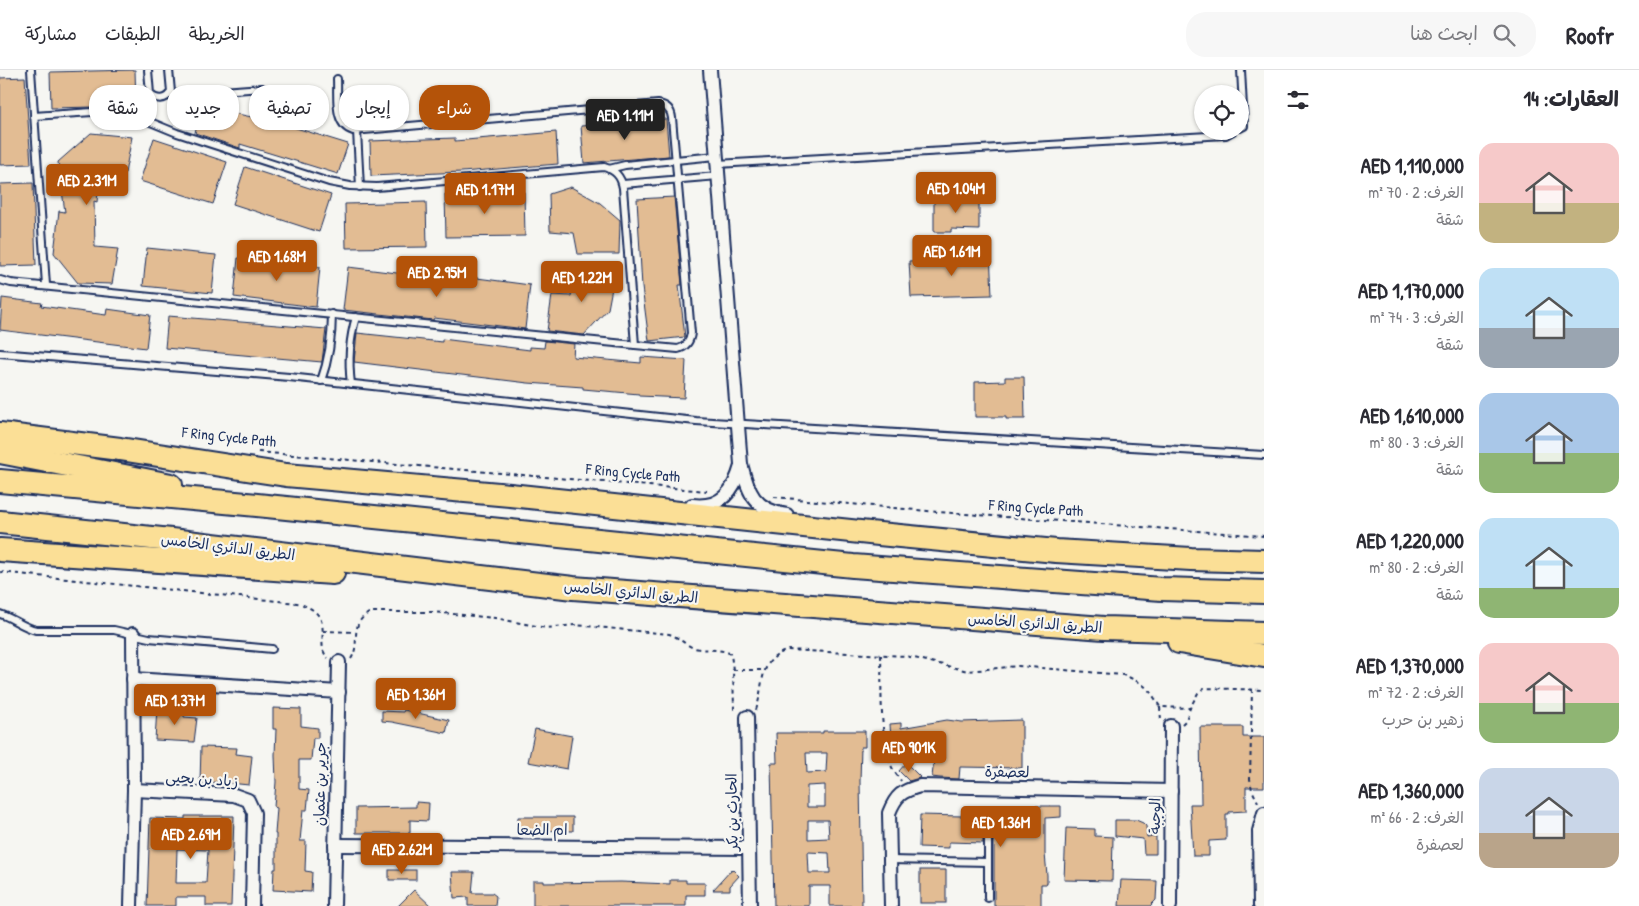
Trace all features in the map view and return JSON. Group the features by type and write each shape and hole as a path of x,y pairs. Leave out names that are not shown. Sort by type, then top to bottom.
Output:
{"highway":[{"path":"0,434 120,449 286,475 510,495 1065,552 1264,561"},
{"path":"0,452 157,481 257,505"},
{"path":"0,481 257,505 853,566 1162,589 1264,592"},
{"name":"الطريق الدائري الخامس","path":"0,522 171,540 573,588 1104,628 1264,633"},
{"path":"0,550 573,588"},
{"path":"1104,628 1264,656"}],"street":[{"path":"710,70 741,464 746,483 752,496 763,507 777,513 848,523 879,534"},
{"path":"561,501 579,496 598,495 697,506 714,503 728,493 735,485 741,464"},
{"path":"131,906 134,790 133,634"},
{"name":"جرير بن عثمان","path":"334,906 339,662"},
{"path":"133,679 339,692"},
{"name":"الحارث بن بكر","path":"747,717 750,906"},
{"name":"الوجبة","path":"1170,906 1171,726"},
{"name":"لعصفرة","path":"907,790 920,786 1171,791"},
{"name":"زياد بن يحيى","path":"134,790 234,795 248,800 254,813 252,906"},
{"path":"891,906 890,813 894,802 907,790"},
{"path":"1260,906 1258,831 1264,813"},
{"name":"ام الضعا","path":"336,845 749,848"}],"lane":[{"path":"31,70 46,285"},
{"path":"148,70 150,94 157,99 167,96"},
{"path":"170,70 171,85"},
{"path":"1241,70 1242,85"},
{"path":"0,280 4,282 635,345 678,349 686,345 690,338 676,161 669,109 662,104 357,131 348,130 340,122 337,79"},
{"path":"34,116 107,111 126,112 178,133 329,182 360,187 604,167 618,174 622,184 635,345"},
{"path":"357,131 360,187"},
{"path":"609,169 625,165 676,161 717,165 1194,137"},
{"path":"622,184 677,179 717,165"},
{"path":"321,381 326,368 331,342 332,314"},
{"path":"351,384 349,364 350,343 356,317"},
{"path":"0,353 321,381 696,421 1264,455"},
{"path":"0,614 9,617 26,628 36,630 114,630 149,638 272,649"},
{"path":"988,825 988,898"},
{"path":"890,860 988,862"}],"path":[{"name":"F Ring Cycle Path","path":"254,452 728,493"},
{"name":"F Ring Cycle Path","path":"752,496 1264,536"},
{"path":"0,572 297,603 310,606 319,615 323,631 323,651 326,657 339,662 348,661 353,657 358,622 363,616 371,612 432,612 495,618 546,628 575,625 677,636 692,647 731,654 734,709 740,715 747,717 754,714 757,707 768,662 777,654 788,650 906,656 968,671 1018,666 1123,675 1148,687 1160,707 1190,708 1198,693 1204,688 1264,690"},
{"path":"323,631 356,632"},
{"path":"881,654 883,730 886,751 891,767 907,790"},
{"path":"733,670 765,670"},
{"path":"1252,689 1250,779 1252,790 1264,813"}],"building":[{"path":"135,70 135,85 89,85 89,107 51,108 50,72"},
{"path":"25,77 31,164 0,165 0,78"},
{"path":"239,114 249,116 249,130 302,130 348,144 338,174 240,144 240,148 195,133 196,130 239,130"},
{"path":"666,119 669,156 584,163 581,126"},
{"path":"556,132 558,164 462,172 371,176 370,141 455,138 455,141"},
{"path":"91,133 132,137 125,173 100,172 97,202 94,201 95,247 118,249 112,284 78,283 54,253 59,211 65,212 58,162"},
{"path":"154,138 227,162 213,204 140,181"},
{"path":"245,167 331,195 319,232 233,204"},
{"path":"33,183 36,265 0,266 0,184"},
{"path":"571,187 600,203 620,220 619,254 578,254 574,233 550,231 549,194"},
{"path":"524,192 525,236 446,237 445,194"},
{"path":"674,197 682,285 679,285 685,337 649,341 642,287 637,199"},
{"path":"934,198 979,198 979,230 951,229 951,232 934,232"},
{"path":"426,202 427,247 346,248 345,204"},
{"path":"147,248 216,255 212,293 143,286"},
{"path":"990,252 992,295 911,297 909,261 970,258 970,253"},
{"path":"238,258 320,267 316,307 234,297"},
{"path":"348,267 454,280 454,275 530,285 525,329 343,310"},
{"path":"576,268 615,272 608,309 584,335 547,331 552,295 571,296"},
{"path":"2,298 42,303 41,306 106,315 107,309 150,315 146,348 0,330"},
{"path":"168,316 326,329 322,362 165,348"},
{"path":"357,333 442,342 442,339 530,350 530,347 544,348 545,341 574,344 573,357 641,363 641,357 686,360 684,398 639,396 639,394 583,389 583,387 528,383 354,362"},
{"path":"1005,377 1024,377 1025,419 975,417 975,382 1005,381"},
{"path":"157,708 185,709 184,717 197,718 194,742 155,740"},
{"path":"273,708 301,709 301,726 318,728 318,738 313,738 311,760 299,760 299,789 309,790 307,810 303,810 300,841 306,841 305,871 312,872 311,892 273,890 274,869 276,869 275,834 277,808 274,807 276,729 273,729"},
{"path":"404,710 449,720 446,733 382,721 382,711 403,712"},
{"path":"947,720 962,722 1022,720 1022,768 960,767 959,779 940,778 932,777 934,759 895,759 897,740 891,740 890,724 901,723 901,728"},
{"path":"1200,727 1243,727 1243,737 1264,737 1264,787 1246,787 1246,811 1229,812 1229,814 1226,814 1226,840 1209,841 1209,856 1193,856 1190,804 1201,804"},
{"path":"535,729 572,736 567,769 528,762"},
{"path":"823,731 865,731 865,747 861,747 860,781 862,906 830,906 830,886 809,886 809,906 774,906 771,763 777,763 776,733 823,733","holes":["806,753 827,753 826,772 807,773","825,785 825,807 807,807 807,786","808,820 828,820 829,838 808,839","808,852 829,853 830,873 809,873"]},
{"path":"201,747 237,748 236,754 252,756 249,785 219,782 200,783"},
{"path":"906,763 919,778 909,781 899,771"},
{"path":"416,802 429,803 428,821 410,820 410,833 356,833 356,808 416,807"},
{"path":"1034,806 1061,806 1061,817 1045,818 1047,884 1041,884 1041,906 994,906 994,843 993,825 990,820 986,820 983,823 983,843 949,842 949,848 919,847 920,815 962,816 962,813 996,813 996,811 1034,812"},
{"path":"185,816 234,816 231,906 206,906 206,897 176,897 176,906 147,906 150,818 185,819","holes":["177,849 208,850 206,883 176,883"]},
{"path":"518,817 573,817 573,831 518,830"},
{"path":"1115,820 1136,820 1143,823 1146,826 1147,837 1156,836 1156,854 1144,854 1143,839 1115,836"},
{"path":"1066,828 1095,829 1095,836 1113,837 1112,881 1064,880"},
{"path":"732,869 739,876 730,886 730,890 713,890"},
{"path":"389,870 416,870 416,880 389,880"},
{"path":"920,870 946,870 946,903 920,903"},
{"path":"452,872 474,872 472,893 492,893 496,896 495,906 468,906 468,897 454,898"},
{"path":"670,880 686,880 686,883 705,883 705,895 686,895 686,906 533,906 533,881 544,881 544,883 621,882 670,884"},
{"path":"1121,880 1157,881 1156,900 1150,906 1119,906"},
{"path":"414,890 431,906 398,906"}]}
